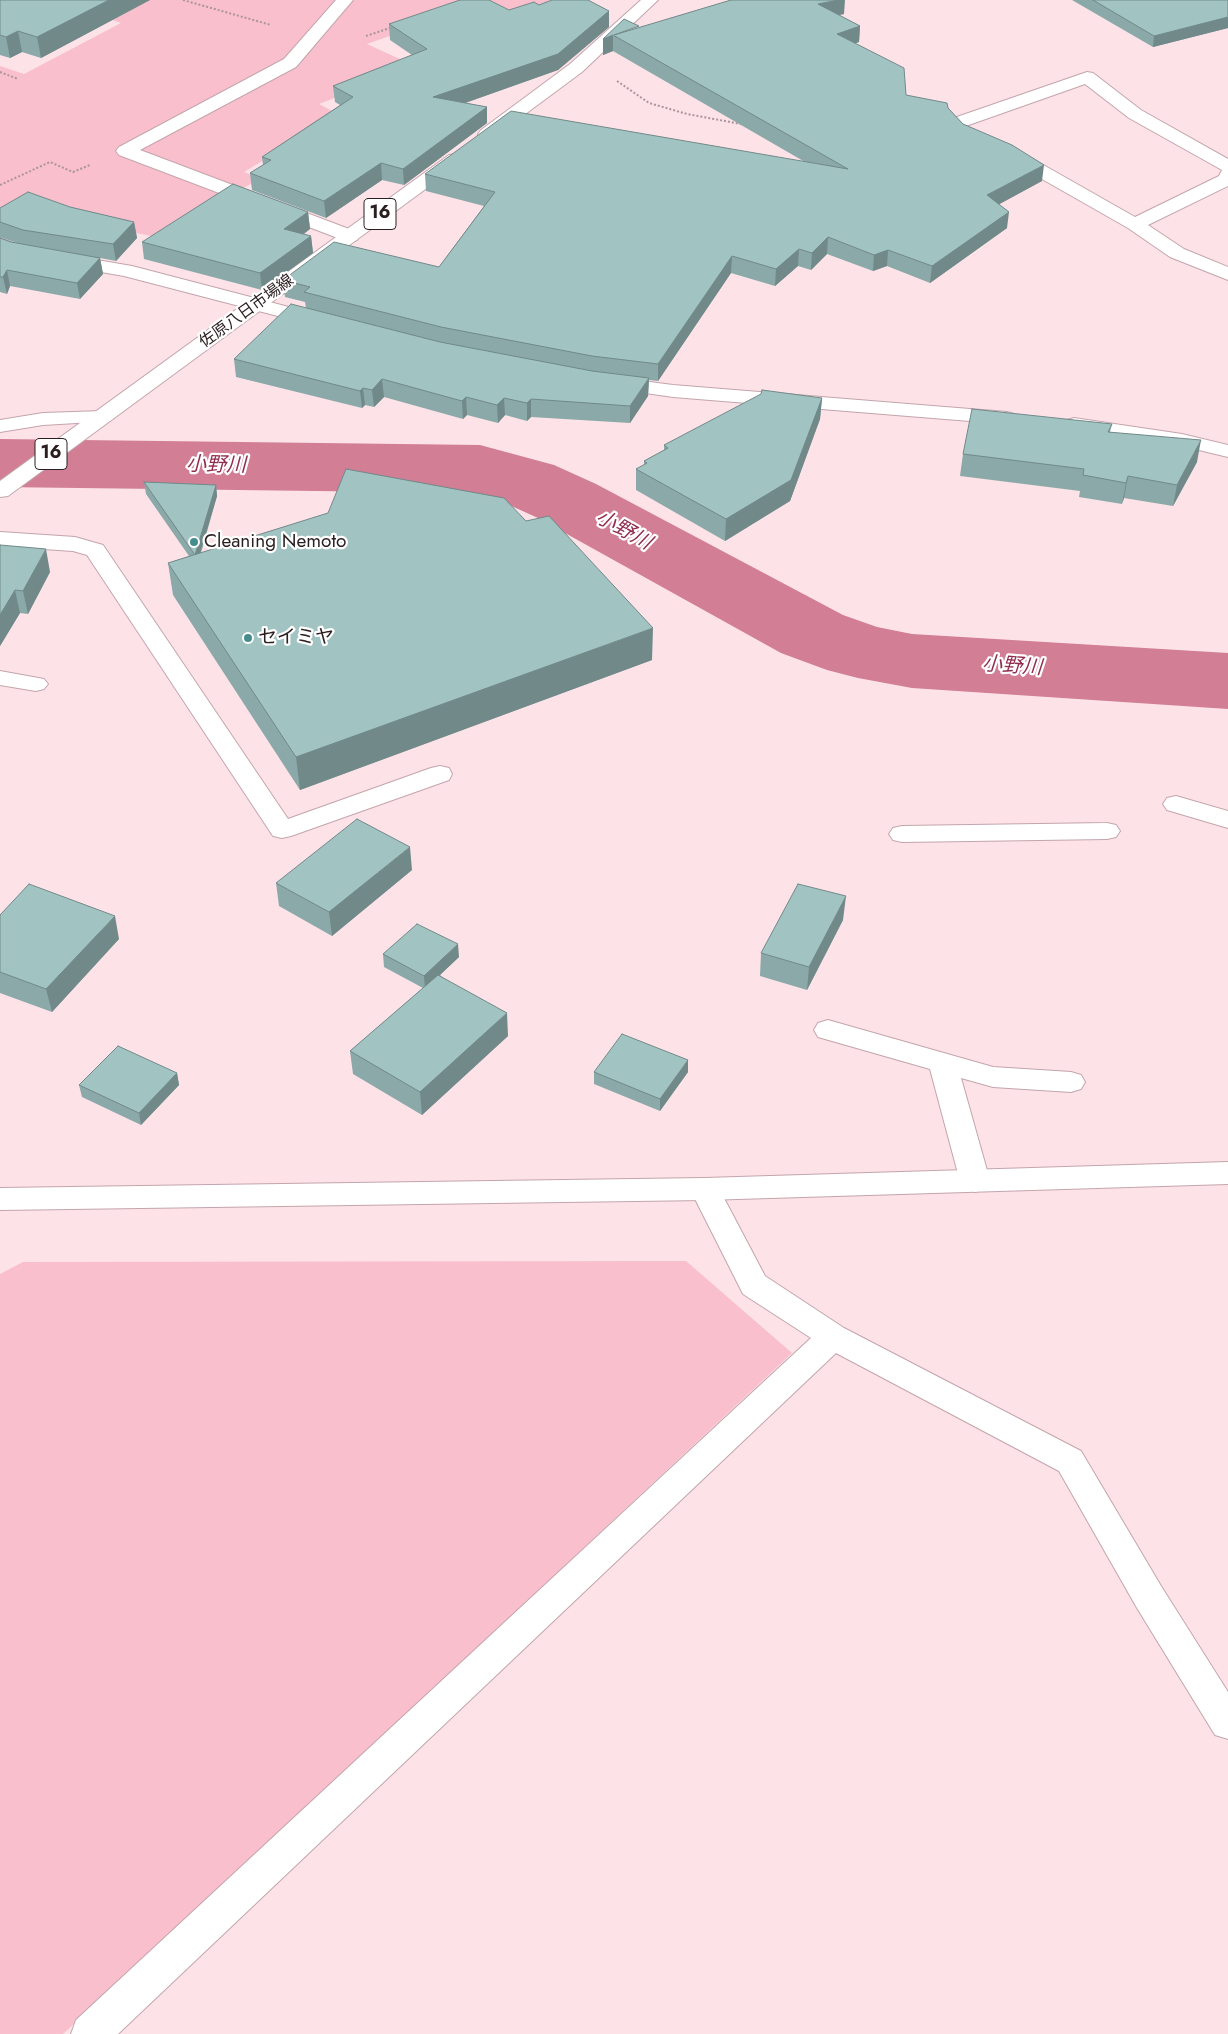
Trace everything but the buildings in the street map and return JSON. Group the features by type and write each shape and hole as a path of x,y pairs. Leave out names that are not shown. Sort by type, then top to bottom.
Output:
{"street":[{"path":"125,151 290,63 314,33 345,0"},
{"name":"佐原八日市場線","path":"103,418 576,68 650,0"},
{"path":"975,137 957,123 1087,77 1135,114 1228,166"},
{"path":"991,145 1016,156 1096,204 1135,224 1177,253 1228,274"},
{"path":"125,151 350,236"},
{"path":"1135,224 1227,180 1228,174"},
{"path":"0,244 22,252 125,270 335,324"},
{"path":"592,381 673,391 1024,420"},
{"path":"0,426 43,419 103,418"},
{"name":"16","path":"0,491 103,418"},
{"path":"1054,422 1182,440 1228,451"},
{"path":"0,539 75,544 95,550 282,830 440,774"},
{"path":"0,678 36,684"},
{"path":"1176,804 1228,820"},
{"path":"902,834 1106,831"},
{"path":"828,1030 993,1077 1071,1082"},
{"path":"942,1062 974,1181"},
{"path":"0,1198 705,1189 1228,1173"},
{"path":"705,1189 754,1285 833,1337 1070,1461 1149,1597 1228,1722"},
{"path":"90,2034 833,1337"}],"path":[{"path":"183,0 256,22 314,33"},
{"path":"361,38 397,25"},
{"path":"576,68 615,80 648,103 687,114 743,124"},
{"path":"0,72 18,79"},
{"path":"0,184 50,162 73,172 125,151"}],"shaded area":[{"path":"121,0 584,0 503,18 477,5 367,44 415,66 319,104 379,136 322,125 244,172 260,178 194,218 178,241 63,219 0,224 0,66 24,74 121,23 93,13"},
{"path":"686,1261 792,1353 63,2034 0,2034 0,1274 23,1262"}],"waterway":[{"name":"小野川","path":"0,463 480,469 525,482 567,501 812,634 858,651 912,661 1228,681"}],"place":[{"name":"Cleaning Nemoto","path":"194,542"},
{"name":"セイミヤ","path":"248,638"}]}
